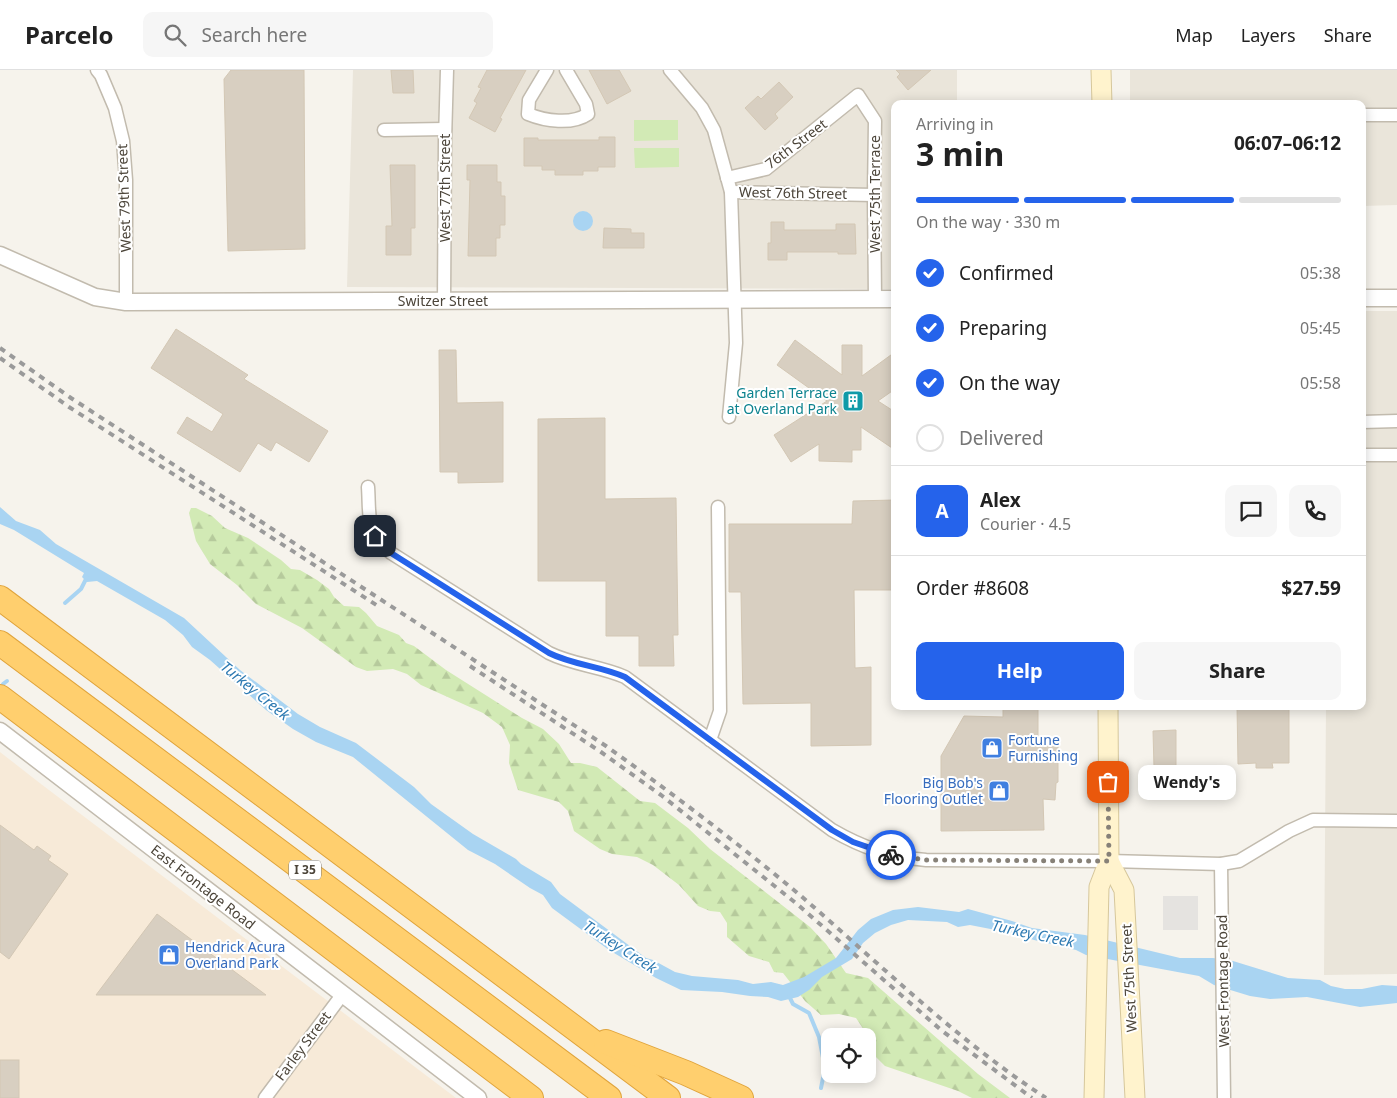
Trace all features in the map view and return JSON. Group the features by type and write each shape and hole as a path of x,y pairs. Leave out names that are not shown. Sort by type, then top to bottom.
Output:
{"highway":[{"name":"I 35","path":"0,598 668,1098"},
{"name":"I 35","path":"0,643 609,1098"},
{"path":"0,697 531,1098"},
{"path":"578,1031 686,1073 741,1098"}],"main road":[{"path":"1102,70 1102,100"},
{"name":"West 75th Street","path":"1094,1098 1099,887 1109,861 1108,710"},
{"name":"West 75th Street","path":"1109,861 1124,890 1135,1098"}],"street":[{"name":"West 79th Street","path":"97,70 115,108 123,141 126,180 126,302"},
{"path":"547,70 529,100 528,114 541,120 580,120 588,114 586,104 566,70"},
{"path":"670,70 700,105 714,130 731,192"},
{"name":"West 77th Street","path":"444,302 445,129 448,72"},
{"name":"76th Street","path":"727,178 766,169 858,96"},
{"name":"West 75th Terrace","path":"858,96 876,121 874,195 875,299"},
{"path":"1366,115 1397,115"},
{"path":"384,130 445,129"},
{"name":"West 76th Street","path":"729,417 736,343 731,192 874,195"},
{"name":"Switzer Street","path":"0,255 95,297 126,302 891,299"},
{"path":"1366,298 1397,298"},
{"path":"1366,422 1397,421"},
{"path":"1366,455 1397,454"},
{"path":"368,486 371,529 381,545 549,653 562,660 611,670 625,677 832,830 853,842 877,852 902,858 926,860 1221,864 1239,861 1290,831 1313,820 1397,821"},
{"path":"710,740 720,711 718,507"},
{"name":"East Frontage Road","path":"0,730 478,1098"},
{"name":"West Frontage Road","path":"1221,864 1224,1098"},
{"name":"Farley Street","path":"265,1098 342,995"}],"shaded area":[{"path":"353,70 957,70 957,100 891,100 891,289 347,287"},
{"path":"1130,70 1397,70 1397,205 1366,206 1366,100 1130,100"},
{"path":"1366,311 1397,311 1397,974 1324,975 1326,710 1366,710"},
{"path":"0,752 41,784 456,1098 0,1098"},
{"path":"1163,896 1198,896 1198,930 1163,930"}],"green space":[{"path":"634,120 678,120 678,140 634,141"},
{"path":"634,148 679,148 679,167 635,168"},
{"path":"191,508 196,508 212,516 225,528 248,538 291,569 300,570 317,580 329,589 334,597 344,606 359,607 377,626 399,635 406,643 414,646 446,670 522,718 543,729 559,744 571,763 597,767 640,801 655,803 688,828 710,849 810,927 826,944 846,973 868,978 978,1074 1010,1098 972,1098 958,1091 885,1066 876,1057 876,1028 863,1028 856,1018 839,1014 821,1015 805,1001 783,973 774,972 769,962 749,956 727,937 727,923 720,912 710,911 698,906 679,885 653,865 637,857 612,854 600,849 574,831 568,811 559,802 518,790 509,763 510,745 502,727 483,713 421,685 407,674 393,669 367,671 356,667 302,628 256,604 237,585 210,564 196,541 189,513"}],"water":[{"path":"583,211 590,214 593,221 590,228 583,231 576,228 573,221 576,214"},
{"name":"Turkey Creek","path":"0,507 16,521 40,530 56,544 184,618 240,670 298,714 320,727 356,743 414,787 431,804 473,834 551,882 560,894 646,958 675,972 692,976 738,980 753,984 771,982 783,985 804,977 836,958 858,930 871,919 893,910 918,907 959,912 968,909 1032,928 1085,935 1180,958 1213,958 1233,961 1288,978 1320,980 1331,986 1345,989 1362,989 1382,985 1397,986 1397,1003 1360,1007 1307,997 1270,999 1250,996 1214,985 1199,976 1086,955 1076,950 1011,933 970,925 958,927 947,922 908,920 891,925 875,933 863,943 852,959 822,977 809,990 798,997 781,1001 768,997 681,990 656,978 609,950 552,908 543,895 495,864 468,850 353,757 316,742 266,710 210,660 192,647 183,635 165,620 97,581 87,582 82,577 84,573 14,530 0,524"}],"building":[{"path":"231,70 304,70 305,249 228,251 224,79"},
{"path":"391,70 413,70 414,93 393,93"},
{"path":"487,70 526,70 500,118 502,119 495,132 469,118 477,103 474,101 481,88 478,87"},
{"path":"589,70 619,70 631,91 607,104"},
{"path":"896,70 931,70 908,90 897,77 900,74"},
{"path":"779,82 793,97 775,114 778,118 765,130 745,108 758,96 761,99"},
{"path":"599,137 615,137 615,167 598,167 598,171 583,171 583,175 555,175 555,170 542,170 542,166 524,166 524,138 538,138 538,140 599,140"},
{"path":"390,165 415,165 415,228 411,228 411,255 386,255 386,226 392,226"},
{"path":"467,165 497,165 497,182 501,182 501,196 505,196 505,225 500,225 500,238 496,238 496,256 468,256 470,180 467,180"},
{"path":"771,222 784,222 784,230 836,230 836,224 855,224 856,254 787,252 787,260 768,260 768,243 771,243"},
{"path":"604,228 631,229 631,233 644,233 644,248 603,248"},
{"path":"176,329 248,375 244,379 328,431 309,462 276,442 271,451 258,443 240,472 177,433 187,417 212,432 223,414 151,368"},
{"name":"Garden Terrace at Overland Park","path":"795,340 842,375 842,345 862,345 862,376 891,355 891,392 878,401 891,409 891,447 861,427 861,450 852,450 852,462 819,461 819,444 791,462 774,435 827,401 777,365"},
{"path":"439,350 456,350 457,403 503,402 503,482 458,483 458,472 440,472"},
{"path":"605,418 605,499 676,498 678,635 673,635 674,666 639,666 639,636 606,636 606,581 538,581 538,419"},
{"path":"891,500 891,590 854,590 855,668 871,667 871,745 811,746 811,703 743,704 741,592 729,592 729,524 852,524 853,501"},
{"path":"1003,710 1038,710 1038,741 1058,741 1058,782 1056,783 1055,800 1043,799 1044,830 941,831 941,756 964,716 1003,717"},
{"path":"1237,710 1289,710 1289,763 1272,763 1273,768 1256,768 1256,763 1238,764"},
{"path":"1176,730 1176,780 1158,780 1157,767 1154,767 1153,731"},
{"path":"0,825 34,850 37,846 51,856 48,860 68,874 9,959 0,952"},
{"name":"Hendrick Acura Overland Park","path":"157,914 266,995 96,995"},
{"path":"0,1060 19,1060 19,1098 0,1098"}],"waterway":[{"path":"65,603 81,589 87,577"},
{"path":"3,684 7,681"},
{"path":"789,996 793,1004 809,1013 819,1037 825,1068 821,1088"}],"railway":[{"path":"0,348 71,398 606,746 753,857 801,896 950,1027 981,1052 1046,1098"},
{"path":"0,358 69,407 378,606"},
{"path":"470,666 601,752 661,795 797,904 941,1030 1032,1098"}],"way so far":[{"path":"891,855 926,860 1109,861 1108,782"}],"place":[{"name":"Garden Terrace at Overland Park","path":"853,401"},
{"name":"Fortune Furnishing","path":"992,748"},
{"name":"Wendy's","path":"1108,782"},
{"name":"Big Bob's Flooring Outlet","path":"999,791"},
{"name":"Hendrick Acura Overland Park","path":"169,955"}],"route":[{"path":"375,536 381,545 391,553 549,653 562,660 611,670 625,677 832,830 853,842 877,852 891,855"}]}
